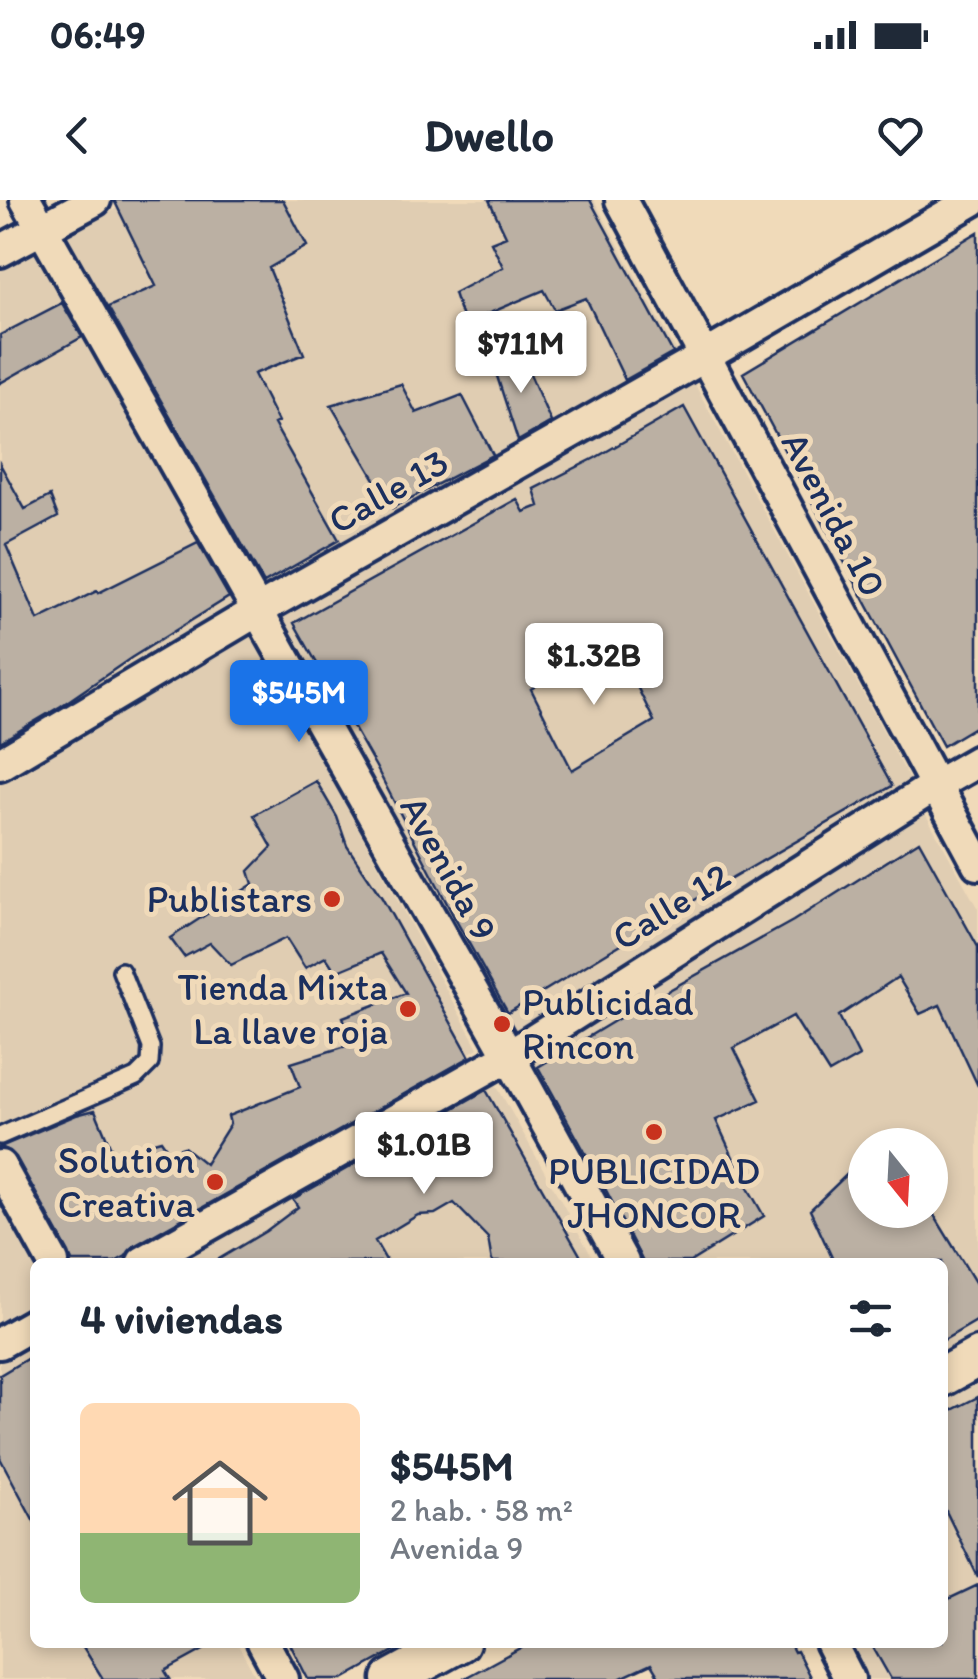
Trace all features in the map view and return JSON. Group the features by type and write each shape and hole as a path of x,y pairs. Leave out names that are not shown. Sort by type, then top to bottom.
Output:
{"street":[{"name":"Avenida 9","path":"26,200 620,1258"},
{"path":"0,251 95,200"},
{"name":"Avenida 10","path":"621,200 978,864"},
{"name":"Calle 13","path":"0,764 257,610 973,200"},
{"name":"Calle 12","path":"150,1258 509,1056 978,761"},
{"path":"0,1166 51,1258"},
{"path":"0,1342 30,1326"},
{"path":"948,1374 978,1357"},
{"path":"266,1648 283,1679"},
{"path":"392,1679 449,1648"},
{"path":"833,1648 849,1679"}],"lane":[{"path":"0,1136 136,1077 150,1063 151,1047 121,971"}],"shaded area":[{"path":"132,200 594,200 680,357 259,593 57,241"},
{"path":"41,250 240,605 0,749 0,271"},
{"path":"693,381 918,795 505,1037 269,615"},
{"path":"248,627 478,1048 122,1258 57,1258 0,1151 0,774"},
{"path":"925,813 978,909 978,1346 948,1363 948,1258 631,1258 518,1056"},
{"path":"490,1074 593,1258 175,1258"},
{"path":"0,1203 32,1258 30,1304 0,1321"},
{"path":"30,1345 30,1648 240,1648 257,1679 0,1679 0,1361"},
{"path":"978,1376 978,1679 858,1679 842,1648 948,1648 948,1393"}],"building":[{"path":"114,200 283,200 307,246 269,268 304,354 254,374 278,422 274,424 339,540 264,583 108,307 156,286"},
{"path":"489,200 590,200 673,353 625,380 586,298 555,310 544,290 464,324 454,293 503,267 491,242 506,236"},
{"path":"978,232 978,725 943,746 743,373"},
{"path":"62,303 82,337 0,383 0,335"},
{"path":"520,351 551,422 518,441 493,364"},
{"path":"401,384 416,413 462,395 493,455 392,508 331,405"},
{"path":"684,407 892,786 508,1013 294,623 517,499 524,512 539,506 534,489","holes":["591,651 604,674 625,662 654,721 572,770 531,689"]},
{"path":"0,464 25,509 50,496 58,517 6,545 38,620 198,543 229,597 0,742"},
{"path":"316,781 337,817 347,846 382,898 470,1057 134,1246 122,1258 71,1258 16,1157 0,1147 95,1110 113,1153 161,1140 169,1152 184,1147 205,1164 230,1124 228,1116 300,1087 291,1063 353,1044 343,1017 406,993 381,953 336,972 326,957 305,968 286,938 231,965 210,943 184,957 170,938 253,884 249,871 272,847 254,815"},
{"path":"919,841 978,947 978,1086 940,1005 920,1014 898,977 839,1016 859,1056 829,1073 793,1016 734,1048 760,1100 716,1120 764,1216 696,1258 641,1258 538,1067 793,921"},
{"path":"486,1090 582,1258 491,1258 488,1238 454,1203 435,1214 418,1215 375,1241 385,1258 221,1258 298,1207 293,1199"},
{"path":"848,1173 848,1228 942,1228 978,1287 978,1320 948,1338 948,1258 832,1258 810,1210"},
{"path":"30,1357 30,1514 0,1458 0,1375"},
{"path":"978,1397 978,1577 948,1515 948,1412"},
{"path":"978,1585 978,1679 891,1679 873,1648 948,1648 948,1599"},
{"path":"84,1648 207,1648 165,1671 170,1679 103,1679"},
{"path":"292,1648 399,1648 343,1679 308,1679"},
{"path":"520,1648 792,1648 811,1679 660,1679 651,1664 619,1679 463,1679"}],"place":[{"name":"Publistars","path":"332,899"},
{"name":"Tienda Mixta La llave roja","path":"408,1009"},
{"name":"Publicidad Rincon","path":"502,1024"},
{"name":"PUBLICIDAD JHONCOR","path":"654,1132"},
{"name":"Solution Creativa","path":"215,1182"}]}
